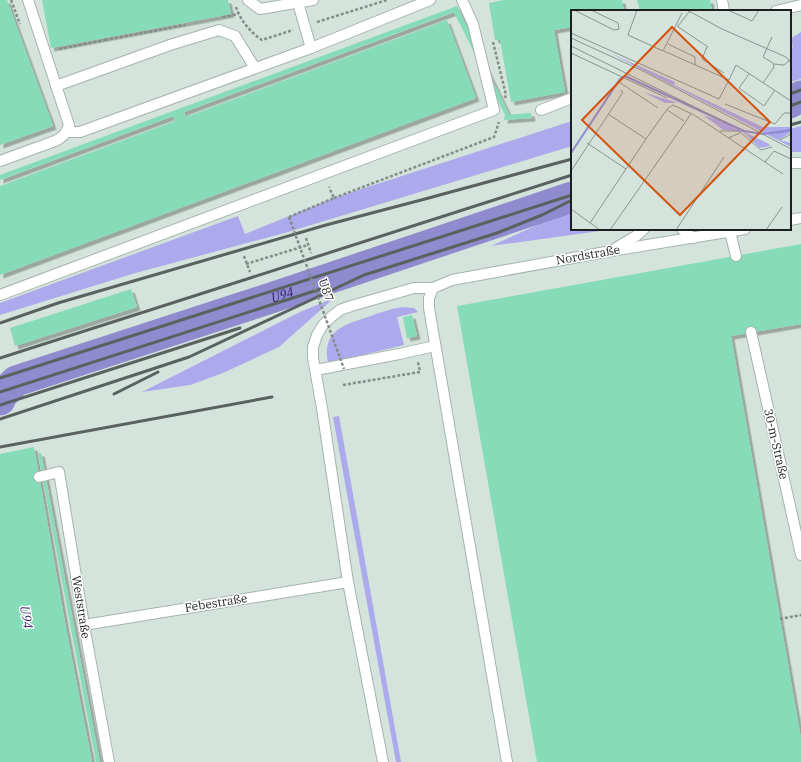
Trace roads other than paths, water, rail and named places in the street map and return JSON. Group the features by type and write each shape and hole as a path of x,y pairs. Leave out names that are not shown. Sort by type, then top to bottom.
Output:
{"lane":[{"path":"0,161 62,138 67,132 68,119 28,0"},
{"path":"248,0 260,9 313,0"},
{"path":"67,132 80,132 311,48 430,0"},
{"path":"0,295 494,110 473,24 462,0"},
{"path":"722,0 724,10"},
{"path":"298,3 311,48"},
{"path":"780,10 801,5"},
{"path":"56,86 170,44 219,30 235,36 255,68"},
{"path":"541,110 571,98"},
{"path":"791,220 801,218"},
{"path":"611,251 636,236 643,230"},
{"path":"683,230 693,238 700,230"},
{"path":"722,230 730,232 736,256"},
{"name":"Nordstraße","path":"433,288 452,280 611,251 740,230"},
{"path":"383,762 348,582 313,358 313,347 317,335 323,325 340,310 414,288 433,288 428,298 435,346 507,762"},
{"name":"30-m-Straße","path":"751,332 801,555"},
{"path":"316,370 435,346"},
{"name":"Weststraße","path":"39,477 59,472 84,625 109,762"},
{"name":"Febestraße","path":"84,625 348,582"}],"waterway":[{"name":"U94","path":"791,102 801,96"},
{"name":"U94","path":"0,400 2,395 16,381 271,298 571,197"}],"railway":[{"path":"791,94 801,90"},
{"path":"791,106 801,102"},
{"path":"791,125 801,122"},
{"path":"0,323 58,303 326,225 571,159"},
{"path":"0,358 571,175"},
{"path":"0,378 571,195"},
{"path":"0,419 189,357 364,275 497,233 542,215 571,200"},
{"path":"0,392 330,286"},
{"path":"0,405 240,328"},
{"path":"114,394 158,372"},
{"path":"0,447 272,397"}]}
